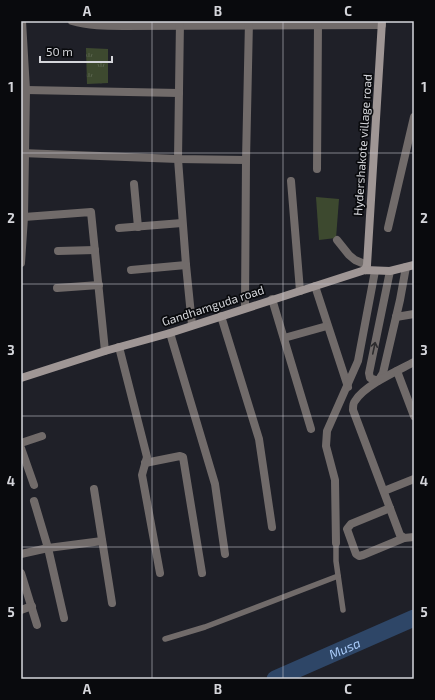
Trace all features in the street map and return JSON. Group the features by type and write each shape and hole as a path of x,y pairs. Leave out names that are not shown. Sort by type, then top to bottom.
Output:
{"street":[{"path":"21,263 24,217 23,153 26,90 22,21"},
{"path":"72,21 80,24 382,23"},
{"path":"245,308 249,23"},
{"path":"317,169 318,23"},
{"name":"Hydershakote village road","path":"366,268 382,23"},
{"path":"180,24 178,159 182,223 192,325"},
{"path":"26,90 179,93"},
{"path":"388,228 411,148 414,117"},
{"path":"23,153 246,160"},
{"path":"291,181 300,291"},
{"path":"134,184 138,227"},
{"path":"24,217 91,212 105,351"},
{"path":"119,228 182,223"},
{"path":"337,240 355,260 366,268"},
{"path":"58,252 95,250"},
{"path":"131,270 186,265"},
{"path":"378,381 383,373 396,316 410,266"},
{"name":"Gandhamguda road","path":"21,378 118,347 170,333 366,268 376,271 410,266"},
{"path":"378,381 370,378 369,373 390,270"},
{"path":"336,543 335,480 326,446 327,430 348,387 358,361 376,271"},
{"path":"57,288 99,285"},
{"path":"315,286 348,387"},
{"path":"272,299 311,429"},
{"path":"396,316 414,314"},
{"path":"221,316 259,439 272,527"},
{"path":"284,338 327,326"},
{"path":"170,333 215,484 225,554"},
{"path":"118,347 146,457 142,475 160,573"},
{"path":"404,538 400,535 353,410 354,402 359,395 378,381 414,362"},
{"path":"396,371 414,416"},
{"path":"21,443 42,436"},
{"path":"21,448 34,485"},
{"path":"145,463 180,456 183,458 202,573"},
{"path":"384,491 414,479"},
{"path":"94,489 112,603"},
{"path":"34,501 48,548 64,618"},
{"path":"390,508 351,524 348,527 347,529 356,554 359,556 363,555 404,538 414,537"},
{"path":"21,554 48,548 102,541"},
{"path":"21,573 37,625"},
{"path":"21,610 32,606"}],"lane":[{"path":"336,543 336,561 343,610"},
{"path":"164,640 205,627 338,576"}],"green space":[{"path":"86,48 108,49 108,83 87,84"},
{"path":"316,197 339,199 336,238 319,240"}],"waterway":[{"name":"Musa","path":"275,679 414,618"}]}
